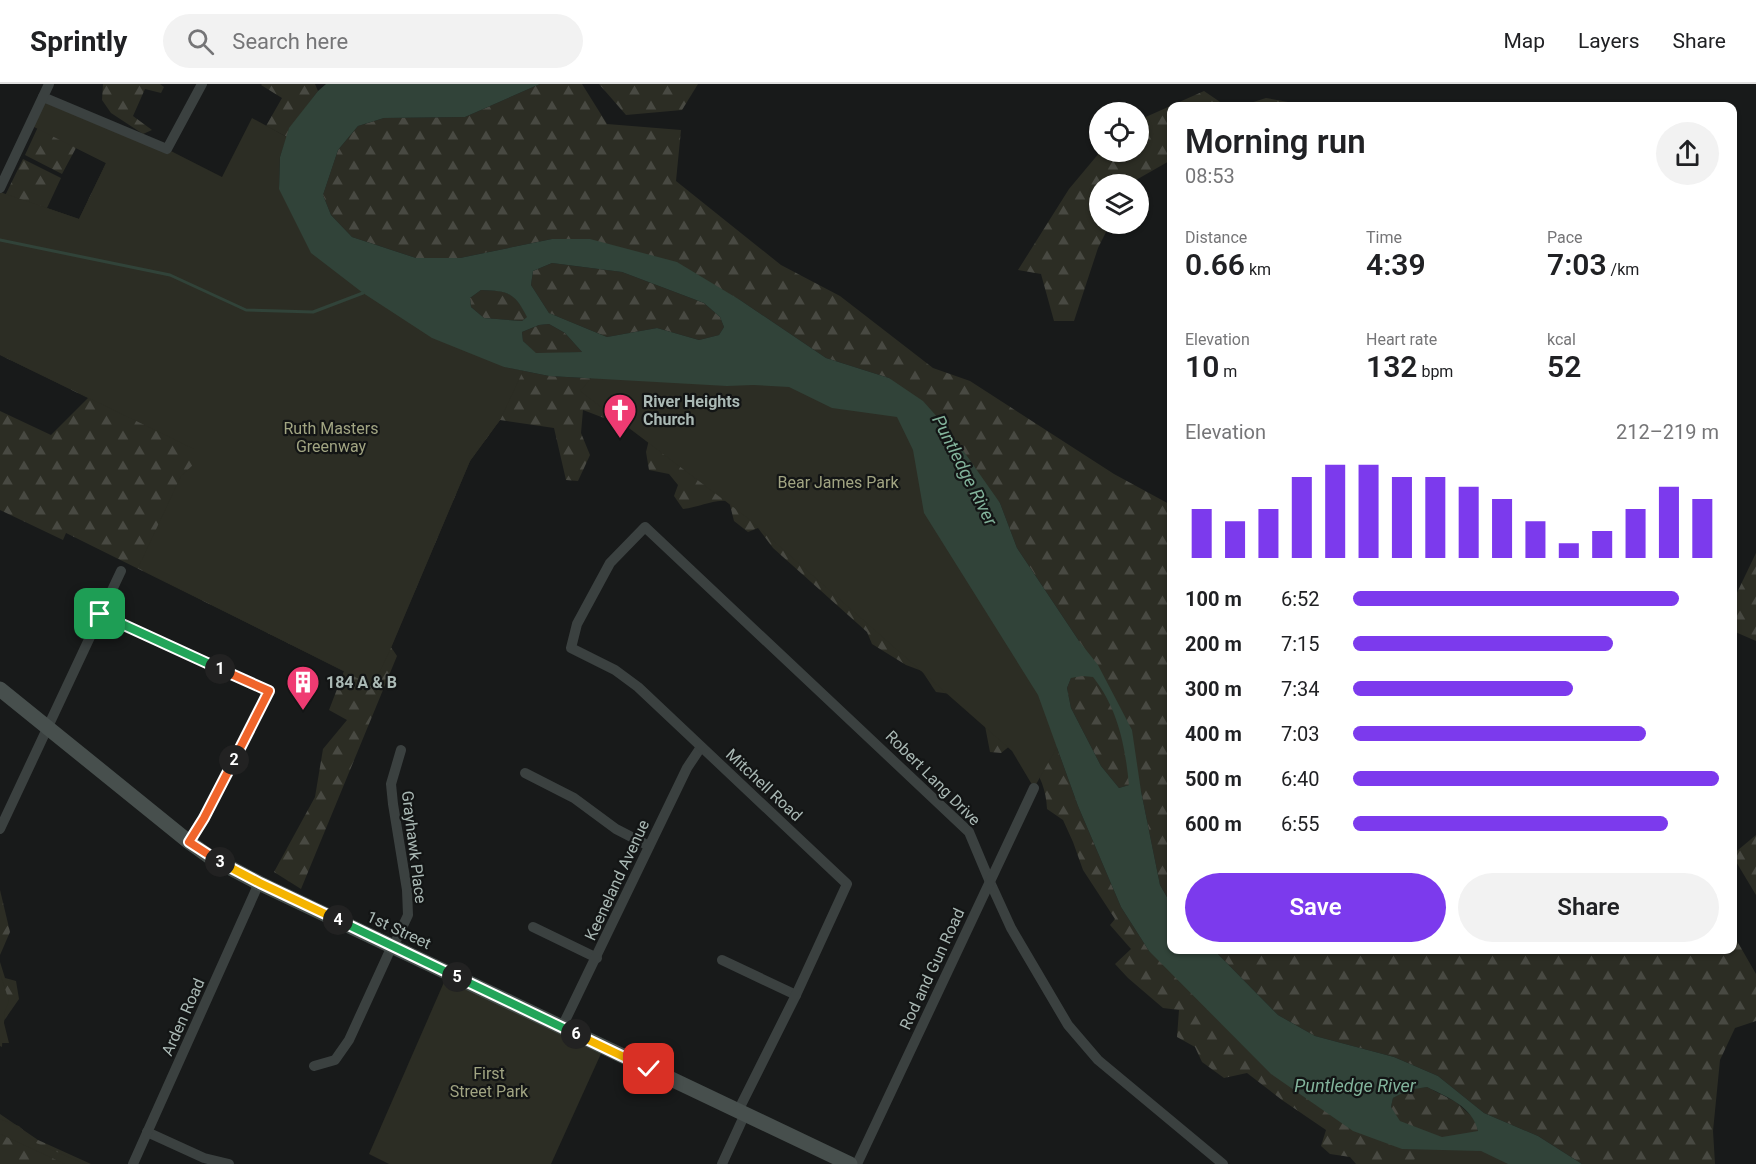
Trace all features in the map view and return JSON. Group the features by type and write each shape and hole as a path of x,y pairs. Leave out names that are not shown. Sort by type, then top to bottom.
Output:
{"street":[{"path":"0,189 49,84"},
{"path":"43,97 167,149 202,84"},
{"name":"Mitchell Road","path":"645,527 610,563 578,624 571,648 615,670 638,687 848,884 742,1113 722,1164"},
{"name":"Robert Lang Drive","path":"645,527 969,832 1011,928 1068,1024 1098,1060 1223,1164"},
{"path":"0,829 121,571"},
{"path":"100,614 269,691 204,818 189,842"},
{"name":"1st Street","path":"0,689 210,857 260,883 850,1164"},
{"name":"Keeneland Avenue","path":"562,1027 687,768 701,747"},
{"name":"Grayhawk Place","path":"314,1066 335,1060 349,1040 408,915 407,890 391,784 401,750"},
{"path":"525,773 574,798 616,829 649,846"},
{"name":"Rod and Gun Road","path":"857,1164 1034,788"},
{"name":"Arden Road","path":"133,1164 260,883"},
{"path":"532,927 597,958"},
{"path":"722,960 796,995"},
{"path":"147,1132 204,1158 229,1164"}],"green space":[{"path":"103,84 160,84 164,87 161,93 145,89 133,116 152,130 143,134 111,113 102,100"},
{"path":"262,84 315,84 318,91 290,128 287,137 266,126 282,98"},
{"path":"540,84 582,84 607,124 681,130 676,181 781,265 840,296 933,368 970,381 1114,474 1167,503 1167,897 1160,885 1141,791 1129,785 1119,788 1101,766 1071,708 1067,688 1079,641 1017,548 1000,503 889,378 826,358 740,300 552,239 460,258 416,258 352,237 331,215 323,195 338,150 358,126 384,118 465,117"},
{"path":"599,84 698,84 682,110 626,115"},
{"path":"1204,91 1220,102 1179,102"},
{"name":"Ruth Masters Greenway","path":"43,97 167,149 222,177 252,118 287,137 280,157 279,189 504,367 523,371 500,420 470,461 373,686 138,568 181,476 194,464 194,449 0,355 0,192 79,219 106,163 30,125"},
{"path":"1266,98 1288,102 1254,102"},
{"path":"50,101 221,186 279,189 504,367 549,376 727,386 1038,695 1078,806 1121,907 1149,951 1391,1107 1393,1098 1408,1089 1427,1087 1456,1102 1476,1120 1478,1131 1508,1164 1356,1164 1350,1157 1330,1154 1321,1146 1326,1130 1247,1073 1224,1078 1202,1062 1195,1047 1177,1037 1179,1010 1163,1008 1115,964 1131,949 1110,925 1115,919 1083,870 1063,820 1047,809 1041,781 1016,741 1001,753 990,752 985,726 951,694 936,692 922,671 906,665 872,644 867,632 773,548 758,528 748,532 734,521 729,501 718,501 683,509 674,496 678,485 669,474 649,470 646,452 650,436 616,415 604,418 583,410 581,433 590,455 578,481 566,480 554,428 500,420 470,461 391,647 397,656 301,889 274,872 315,797 323,749 347,720 329,710 344,671 66,533 63,540 0,510 0,411 51,435 88,398 0,355 0,206 23,159 61,178 47,208 79,219 106,163 76,148 62,174 25,155"},
{"path":"1167,108 1167,162 1146,174 1089,174 1089,234 1105,234 1098,248 1074,321 1054,321 1041,274 1018,270 1069,189 1092,162 1149,162 1149,116"},
{"path":"552,263 622,272 704,303 720,317 724,327 719,335 699,340 657,328 607,337 549,313 531,285 533,271"},
{"path":"481,290 509,294 514,297 528,317 522,321 484,318 471,307 470,298"},
{"path":"549,324 565,333 582,352 536,354 523,341 522,332 539,325"},
{"name":"Bear James Park","path":"597,371 775,372 886,406 909,423 1061,740 1034,788 1012,751 745,516 580,391"},
{"path":"1756,553 1756,641 1737,633 1737,593"},
{"path":"1756,835 1756,895 1737,863 1737,851"},
{"path":"0,890 10,932 0,955"},
{"path":"1737,941 1756,974 1756,1021 1735,1028 1720,1060 1713,1131 1715,1164 1582,1164 1538,1136 1484,1113 1438,1076 1394,1057 1315,1036 1278,1015 1218,954 1737,954"},
{"path":"0,962 5,978 16,981 19,999 3,1022 2,1047 0,1046"},
{"path":"0,973 9,1001 4,1023 9,1043 0,1043"},
{"name":"First Street Park","path":"448,973 604,1047 551,1164 389,1164 369,1154"},
{"path":"0,1114 38,1140 91,1164 0,1164"},
{"path":"0,1119 19,1126 36,1143 85,1164 65,1164 0,1134"},
{"path":"1452,1142 1525,1164 1412,1164 1423,1144"}],"water":[{"name":"Puntledge River","path":"326,84 540,84 465,117 384,118 358,126 338,150 323,195 331,215 352,237 416,258 460,258 552,239 590,239 677,262 740,300 826,358 889,378 923,401 948,429 1000,503 1017,548 1079,641 1098,665 1132,730 1141,791 1160,885 1167,897 1167,954 1218,954 1278,1015 1315,1036 1394,1057 1438,1076 1484,1113 1538,1136 1582,1164 1508,1164 1481,1151 1402,1149 1353,1131 1271,1074 1149,951 1121,907 1078,806 1038,695 924,513 913,450 897,417 832,408 789,387 727,386 549,376 504,367 432,338 363,293 311,253 279,189 280,157 289,128","holes":["552,263 622,272 704,303 720,317 724,327 719,335 699,340 657,328 607,337 549,313 531,285 533,271","481,290 509,294 518,302 527,317 522,321 484,318 471,307 470,298","549,324 565,333 582,352 536,353 523,341 522,332 539,325","1093,677 1102,689 1119,728 1129,785 1119,788 1101,766 1071,708 1067,688 1071,678","1427,1087 1451,1099 1471,1115 1478,1131 1442,1137 1400,1121 1391,1107 1393,1098 1408,1090"]}],"waterway":[{"path":"0,240 170,275 246,310 313,312 363,293"}],"place":[{"name":"River Heights Church","path":"620,439"},
{"name":"184 A & B","path":"303,711"}],"route":[{"path":"100,614 269,691 204,818 189,842 210,857 260,883 649,1069"}]}
